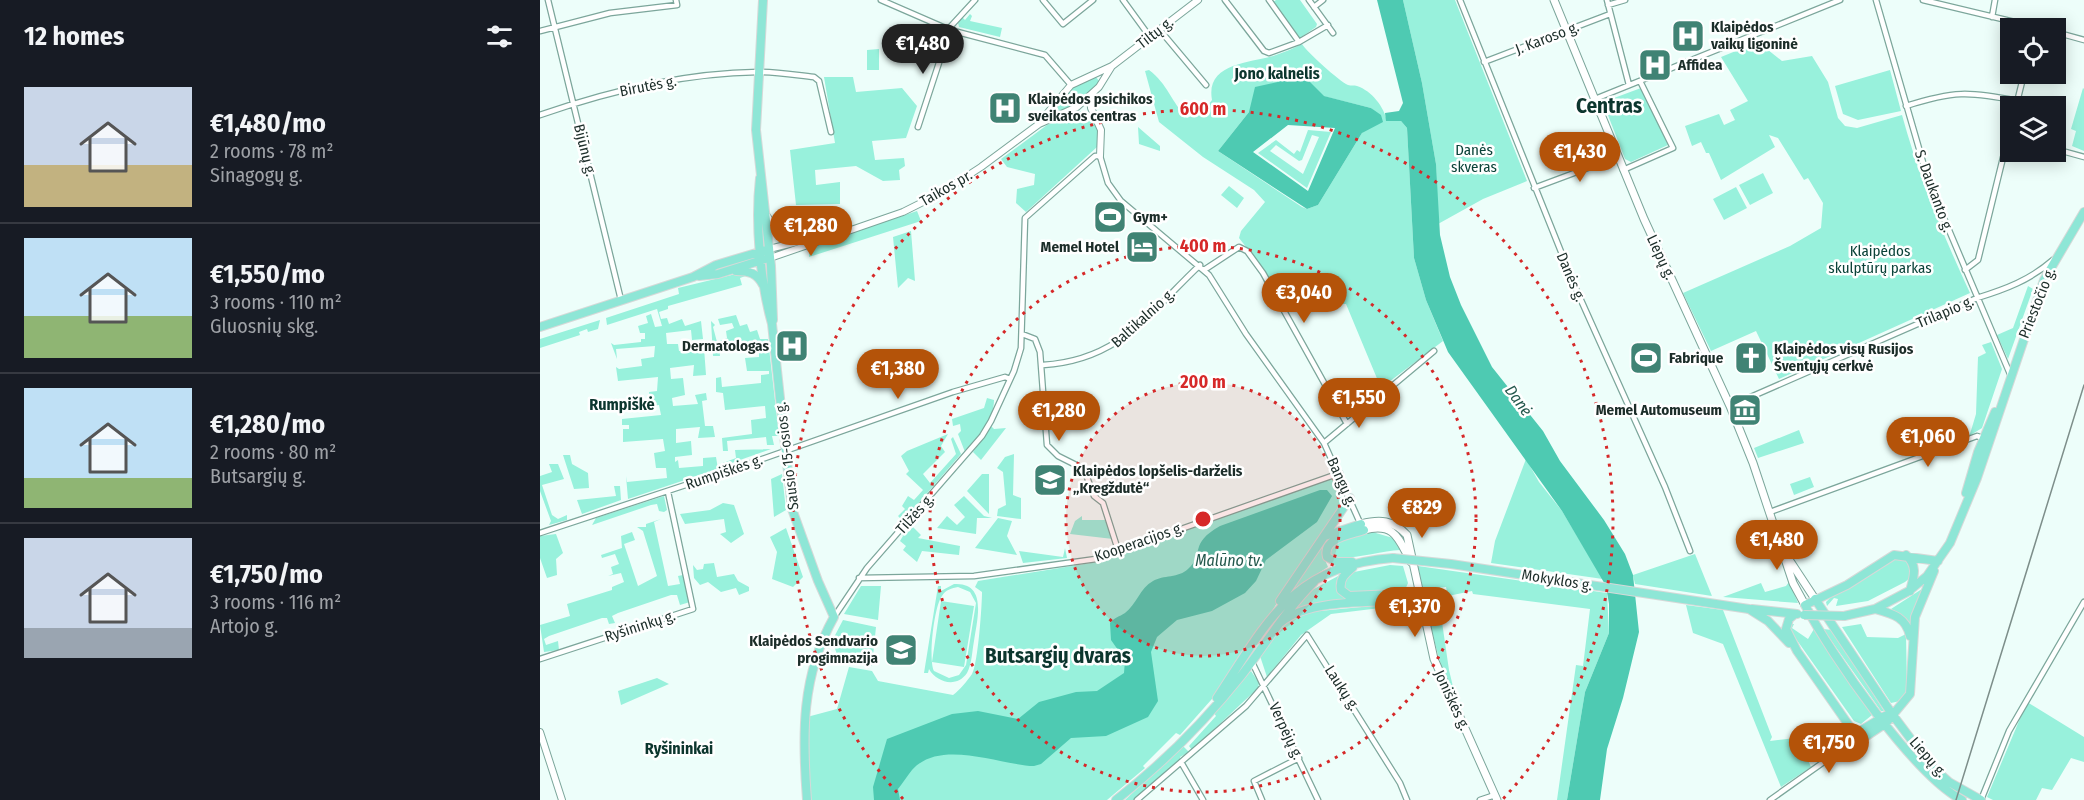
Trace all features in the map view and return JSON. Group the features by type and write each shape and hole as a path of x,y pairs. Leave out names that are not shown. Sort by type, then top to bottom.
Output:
{"main road":[{"name":"Sausio 15-osios g.","path":"763,0 756,130 766,213 765,288 772,324 792,509 818,581 834,617"},
{"name":"Liepų g.","path":"1554,0 1617,157 1730,406 1785,553 1793,583 1820,633 1884,720 1931,777 1944,789 1962,800"},
{"name":"Sausio 15-osios g.","path":"760,178 757,201 774,305 772,324"},
{"name":"Priestočio g.","path":"1800,615 1844,616 1875,609 1909,591 1937,563 1950,543 1961,516 2041,287 2084,212"},
{"name":"Taikos pr.","path":"693,277 716,265 766,254"},
{"name":"Taikos pr.","path":"540,327 693,277 729,270 766,254"},
{"path":"729,270 749,271 759,278 765,288"},
{"name":"Priestočio g.","path":"1961,516 1978,452 1987,439"},
{"path":"1272,615 1350,498"},
{"name":"Joniškės g.","path":"1362,527 1383,520 1400,529 1410,543 1418,597 1436,667 1496,798"},
{"path":"1324,537 1362,527"},
{"path":"1362,527 1330,542 1325,549 1331,561 1362,562"},
{"name":"Liepų g.","path":"1785,553 1892,714 1937,772 1957,787 1981,800"},
{"path":"1905,554 1912,561 1915,570 1909,591"},
{"path":"1800,615 1786,623 1786,629 1797,651 1857,736 1892,714 1906,701 1911,691 1912,644 1918,606 1937,563 1905,554 1890,556 1847,585 1805,605"},
{"name":"Mokyklos g.","path":"1208,712 1272,615 1297,590 1362,562 1393,558 1451,564 1800,615"},
{"path":"1362,562 1342,578 1341,590 1346,595 1418,597"},
{"name":"Mokyklos g.","path":"1116,800 1149,772 1208,712 1252,662 1293,603 1314,582"},
{"path":"1274,628 1292,615 1319,607 1418,597"},
{"path":"1749,609 1768,621 1797,651"},
{"path":"1875,609 1902,619 1908,628 1912,644"},
{"name":"Tilžės g.","path":"807,800 802,745 805,698 814,663 834,617"},
{"path":"1244,657 1252,662"}],"street":[{"name":"Bijūnų g.","path":"548,0 621,300"},
{"path":"881,0 950,30 1045,56 1071,85"},
{"path":"918,127 953,22 975,0"},
{"path":"1043,0 1063,24 1093,0"},
{"path":"1122,0 1150,37"},
{"name":"Tiltų g.","path":"1071,85 1092,73 1112,66 1198,0"},
{"path":"1225,0 1264,51 1273,52 1299,42 1328,25"},
{"path":"1269,0 1299,42"},
{"path":"1309,0 1333,33"},
{"path":"1314,7 1323,0"},
{"name":"Danės g.","path":"1460,0 1605,359 1665,487 1690,551"},
{"path":"1625,0 1608,3 1629,85"},
{"path":"1595,99 1840,0"},
{"name":"S. Daukanto g.","path":"1876,0 1933,193 2010,374"},
{"path":"1923,0 2000,19"},
{"path":"1992,17 1995,0"},
{"path":"540,31 610,13 677,2"},
{"name":"J. Karoso g.","path":"1484,62 1610,14"},
{"path":"1159,29 1206,86"},
{"path":"2066,36 2084,40"},
{"name":"Tiltų g.","path":"1077,107 1099,87 1112,66"},
{"name":"Birutės g.","path":"540,115 573,103 704,76 759,72 814,77 819,81 831,132"},
{"path":"1092,73 1100,77 1099,87"},
{"path":"1623,170 1673,148 1640,81"},
{"name":"Taikos pr.","path":"766,254 842,232 924,202 981,167 1039,123 1071,85"},
{"path":"1906,106 1960,92 1978,93 2000,99"},
{"path":"1090,97 1101,130 1100,156"},
{"path":"1053,104 1054,112 1062,115"},
{"path":"1077,107 1095,116"},
{"name":"Taikos pr.","path":"1039,123 1077,107"},
{"path":"2066,152 2084,157"},
{"name":"Tilžės g.","path":"834,617 859,578 982,436 1019,356 1022,334 1025,218 1092,157 1100,156"},
{"name":"Bangų g.","path":"1100,156 1107,183 1120,201 1204,270 1246,334 1324,443 1340,473 1362,527"},
{"path":"1534,188 1617,157"},
{"path":"1965,270 1978,260 2002,162"},
{"path":"766,213 778,233 801,240"},
{"name":"Taikos pr.","path":"766,254 801,240 842,232"},
{"path":"1204,270 1239,247 1247,251 1263,273 1347,424"},
{"name":"Trilapio g.","path":"1730,406 1977,298 2025,281 2058,257"},
{"name":"Baltikalnio g.","path":"1043,365 1082,359 1118,344 1200,265"},
{"path":"1022,334 1035,339 1043,365 1047,445 1058,456 1084,469 1094,496 1103,503 1119,553"},
{"path":"1324,443 1434,351"},
{"name":"Rumpiškės g.","path":"540,533 668,492 972,386 1005,377 1010,379"},
{"path":"1770,512 1977,436 1987,439"},
{"path":"1970,439 1978,452"},
{"name":"Kooperacijos g.","path":"859,578 974,576 1024,570 1119,553 1155,536 1340,473"},
{"name":"Ryšininkų g.","path":"540,659 693,609 668,492"},
{"path":"1981,800 2009,731 2084,602"},
{"name":"Laukų g.","path":"1264,685 1307,635 1389,764 1407,800"},
{"name":"Verpėjų g.","path":"1252,662 1318,800"},
{"path":"1137,800 1246,706 1264,685"},
{"path":"540,732 562,800"},
{"path":"1770,800 1857,736"},
{"path":"1262,800 1254,781 1299,758"},
{"path":"1181,762 1203,800"},
{"path":"1480,800 1496,798"}],"green space":[{"path":"1300,0 1317,24 1316,27 1300,38 1273,2"},
{"name":"Danės skveras","path":"1403,0 1455,0 1527,181 1483,199 1438,224 1436,164 1422,83"},
{"path":"970,14 972,16 970,21 1002,28 1000,37 959,27 958,23 962,17 965,20"},
{"name":"Klaipėdos skulptūrų parkas","path":"1758,42 1782,61 1812,56 1828,82 1838,118 1845,126 1857,128 1902,115 1932,206 1970,293 1779,379 1756,331 1711,351 1683,293 1790,246 1821,228 1823,203 1808,178 1804,180 1778,138 1769,135 1775,147 1721,180 1709,153 1706,153 1701,142 1692,146 1685,126 1719,114 1724,125 1735,120 1730,110 1748,101 1721,57"},
{"path":"1302,44 1316,59 1348,85 1362,88 1372,96 1380,105 1387,121 1401,121 1407,128 1414,258 1426,300 1443,341 1381,388 1346,304 1283,304 1265,271 1239,238 1241,231 1265,202 1254,190 1203,157 1159,122 1145,71 1149,70 1155,75 1187,118 1204,110 1212,100 1212,87 1216,78 1223,71 1232,66 1276,55","holes":["1323,96 1371,108 1379,115 1362,133 1318,205 1307,209 1218,151 1249,112"]},
{"path":"879,49 879,70 867,70 867,50"},
{"path":"1890,70 1901,111 1858,120 1843,114 1835,86"},
{"path":"824,77 853,77 856,92 902,88 917,106 906,138 872,141 875,160 904,158 905,166 899,170 900,180 883,181 856,166 815,170 816,185 840,182 840,204 796,205 790,150 835,143"},
{"path":"1096,77 1099,81 1087,96 1059,112 1055,106 1071,87"},
{"path":"1641,88 1668,145 1631,162 1625,159 1604,105 1606,101"},
{"path":"2083,88 2084,151 2072,146 2076,131 2071,129"},
{"path":"1080,111 1086,112 1094,119 1099,136 1097,147 1026,212 1016,203 1017,189 1034,185 1035,174 1007,167 1001,159 1047,125"},
{"path":"1138,127 1160,146 1160,151 1139,144"},
{"path":"1308,130 1331,132 1307,188 1258,153 1276,140 1294,154 1297,150 1300,152","holes":["1312,135 1319,137 1303,174 1270,151 1276,145 1299,161 1302,160"]},
{"path":"1763,173 1773,193 1750,205 1739,185"},
{"path":"1229,186 1244,198 1237,208 1221,195"},
{"path":"1736,187 1747,208 1724,220 1713,199"},
{"path":"917,211 921,221 809,257 809,247"},
{"path":"911,231 915,281 908,278 898,288 893,237"},
{"path":"740,273 751,274 740,278 742,285 668,306 668,309 659,312 661,319 667,318 669,324 682,319 685,326 701,321 703,339 692,340 691,330 666,333 667,344 678,344 679,351 704,348 706,375 693,376 694,365 670,368 671,379 683,378 685,395 672,398 673,406 698,404 695,395 706,393 707,400 702,401 705,426 713,426 715,437 698,438 700,427 676,429 676,443 691,441 692,455 675,457 675,462 678,460 679,468 703,466 703,458 716,457 718,469 628,499 626,476 627,482 667,478 666,468 656,468 654,453 665,451 663,439 623,442 623,429 629,429 629,425 622,425 622,419 661,415 659,405 651,406 649,392 657,391 658,377 618,381 616,367 619,369 642,366 641,359 654,357 655,346 616,349 617,359 611,343 614,345 641,342 641,339 645,339 645,333 640,333 638,326 648,323 646,316 651,314 655,327 662,326 657,309 607,325 606,318 679,294 678,288"},
{"path":"2028,286 2033,289 2008,359 1997,335 2013,328"},
{"path":"736,315 740,326 747,324 750,332 757,330 760,339 768,339 779,436 772,436 774,445 767,445 766,437 727,441 728,451 723,451 722,438 752,434 751,420 766,418 765,406 725,410 723,393 716,392 716,378 721,377 722,387 761,383 761,375 769,374 769,371 747,371 745,358 759,357 759,345 719,348 720,356 713,356 711,321 715,325 713,327 717,342 727,338 726,331 734,328 732,323 720,325 718,319"},
{"path":"600,320 598,329 588,332 587,329 579,332 580,335 540,348 540,339"},
{"path":"1991,342 2002,369 1982,428 1961,441 1961,438 1970,434 1976,414 1978,357 1986,353 1982,345"},
{"path":"987,398 994,400 991,415 975,441 965,452 958,434 961,431 960,424 953,426 952,419 984,408"},
{"path":"991,426 994,429 1006,428 981,460 973,452"},
{"path":"1799,430 1804,443 1758,458 1754,448"},
{"path":"948,434 941,446 945,452 923,474 930,483 956,454 951,439 953,437 961,454 903,521 898,516 905,509 902,506 908,496 914,500 923,490 906,474 909,471 901,456 907,451"},
{"path":"771,449 723,466 723,463 736,458 735,450"},
{"path":"1014,454 1013,495 1021,498 1021,519 997,516 998,509 1006,505 1003,472 997,468 1005,457"},
{"path":"563,455 570,455 572,464 588,473 589,488 574,489"},
{"path":"1526,459 1539,482 1562,511 1603,579 1491,563 1495,541"},
{"path":"549,464 558,464 564,479 542,485 552,515 558,519 567,515 567,520 549,525 551,521 540,491 540,476 552,472"},
{"path":"782,474 786,510 774,517 771,479"},
{"path":"982,474 989,474 989,514 967,491"},
{"path":"1336,477 1343,503 1219,691 1180,735 1176,733 1143,766 1145,768 1107,800 811,800 807,717 837,709 849,667 872,671 878,681 953,695 956,693 972,674 976,659 982,592 975,587 978,581 1097,562"},
{"path":"1810,477 1814,487 1794,495 1790,484"},
{"path":"614,486 620,486 621,500 582,514 577,500 616,496"},
{"path":"664,496 667,510 664,512 659,511 657,504 651,505 592,525 596,518"},
{"path":"964,496 984,516 992,518 977,518 976,534 937,528 947,516 957,525 965,517 954,505"},
{"path":"723,503 734,505 744,534 731,543 720,534 726,532 724,519 685,524 680,514 710,510"},
{"path":"1082,516 1082,520 1105,520 1113,539 1070,534 1075,521"},
{"path":"998,518 1012,521 1007,536 1017,555 975,548"},
{"path":"661,519 654,522 668,586 680,584 678,576 683,575 690,602 680,605 677,595 671,595 612,616 615,623 609,624 607,618 602,618 549,636 544,639 546,645 558,641 559,650 544,652 540,625 570,616 567,604 612,590 612,587 624,582 621,573 608,576 613,574 611,567 619,564 615,554 602,558 601,555 622,548 621,536 632,532 635,540 624,544 638,586 657,576 643,531 637,527 646,527 646,524"},
{"path":"911,525 921,535 918,538 960,546 959,555 922,551 917,562 903,550 906,546 900,541 903,536 901,532"},
{"path":"786,528 803,577 793,587 772,579 777,552 770,537"},
{"path":"1369,531 1393,538 1400,550 1344,558 1328,556 1330,544"},
{"path":"556,534 563,553 556,559 557,575 547,578 540,558 540,536"},
{"path":"1329,537 1333,538 1327,540 1322,553 1328,567 1292,590"},
{"path":"1065,548 1067,558 1023,563 1019,551 1063,557"},
{"path":"1695,554 1712,596 1635,584 1633,575"},
{"path":"1899,557 1906,559 1912,566 1910,578 1905,582 1868,601 1836,606 1838,599 1834,598 1827,606 1826,602 1832,596"},
{"path":"714,563 717,577 734,574 738,581 749,587 749,591 739,595 736,588 721,592 708,582 700,585 694,578 693,565 697,570 703,569 704,564"},
{"path":"1390,565 1403,566 1408,583 1405,590 1352,595 1345,590 1343,581 1354,572"},
{"path":"1418,566 1607,593 1609,633 1585,692 1567,800 1557,800 1576,665 1583,666 1590,609 1473,594 1472,591 1448,596 1446,587 1437,588 1449,670 1456,699 1465,721 1456,707 1442,668"},
{"path":"1340,575 1338,579 1352,600 1289,614 1312,590"},
{"path":"1789,582 1798,603 1723,597 1761,583 1765,592 1786,586"},
{"path":"954,584 965,585 972,589 978,604 970,666 963,678 953,682 937,678 929,669 928,673 924,673 938,586 941,586 941,591","holes":["958,587 970,592 976,603 966,665 959,675 949,678 934,671 932,665 934,621 939,602 945,592"]},
{"path":"861,586 881,586 878,620 844,614"},
{"path":"1925,587 1910,626 1903,616 1891,609"},
{"path":"941,601 974,606 964,667 932,662"},
{"path":"1404,603 1405,605 1331,614 1301,635 1267,677 1260,656 1286,622 1309,612"},
{"path":"1686,605 1723,610 1772,737 1770,741 1805,737 1803,749 1811,767 1781,787 1723,644 1693,633"},
{"path":"843,620 876,627 872,666 837,654 832,641"},
{"path":"1791,624 1794,624 1792,628 1808,639 1814,629 1872,715 1861,724 1854,721 1789,629"},
{"path":"1861,624 1867,637 1898,638 1906,634 1907,692 1900,701 1891,703 1842,627"},
{"path":"1823,629 1832,630 1884,711 1881,711"},
{"path":"1251,671 1259,683 1258,688 1192,750 1189,746"},
{"path":"657,678 669,684 621,705 618,691"},
{"path":"2027,702 2084,737 2084,762 2071,758 2052,790 2042,788 2036,800 1993,800 1987,797"},
{"path":"1183,746 1189,752 1180,757 1181,760 1134,800 1125,800"}],"water":[{"path":"1377,0 1403,0 1422,83 1436,164 1440,235 1450,277 1461,305 1492,367 1543,431 1560,461 1604,520 1625,554 1633,575 1639,632 1623,698 1607,749 1600,800 1567,800 1585,692 1609,633 1609,604 1606,586 1562,511 1448,352 1426,300 1414,258 1407,128 1401,121 1386,121 1385,113 1399,111 1403,103"},
{"path":"1304,76 1324,96 1371,108 1381,115 1383,122 1362,133 1318,205 1307,209 1218,151 1249,112 1255,87","holes":["1288,125 1335,128 1308,191 1253,152"]},
{"name":"Malūno tv.","path":"1320,490 1327,490 1332,496 1317,522 1266,560 1256,581 1245,593 1212,611 1177,620 1157,637 1151,652 1158,701 1148,717 1106,736 1071,738 1041,764 1034,766 954,754 938,756 924,761 912,770 898,789 900,800 874,800 873,787 887,739 952,714 978,711 1018,719 1039,702 1076,692 1097,691 1124,673 1125,660 1111,640 1110,623 1129,610 1149,584 1188,569 1193,564 1204,538 1220,526"}],"railway":[{"path":"1956,800 2084,385"}],"place":[{"name":"Klaipėdos vaikų ligoninė","path":"1688,36"},
{"name":"Affidea","path":"1655,65"},
{"name":"Klaipėdos psichikos sveikatos centras","path":"1005,108"},
{"name":"Gym+","path":"1110,217"},
{"name":"Memel Hotel","path":"1142,247"},
{"name":"Dermatologas","path":"792,346"},
{"name":"Fabrique","path":"1646,358"},
{"name":"Klaipėdos visų Rusijos Šventųjų cerkvė","path":"1751,358"},
{"name":"Memel Automuseum","path":"1745,410"},
{"name":"Klaipėdos lopšelis-darželis „Kregždutė“","path":"1050,480"},
{"name":"Klaipėdos Sendvario progimnazija","path":"901,650"}],"district":[{"name":"Jono kalnelis","path":"1277,73"},
{"name":"Centras","path":"1609,106"},
{"name":"Rumpiškė","path":"622,404"},
{"name":"Butsargių dvaras","path":"1058,656"},
{"name":"Ryšininkai","path":"679,748"}],"water label":[{"name":"Danė","path":"1519,400"}]}
